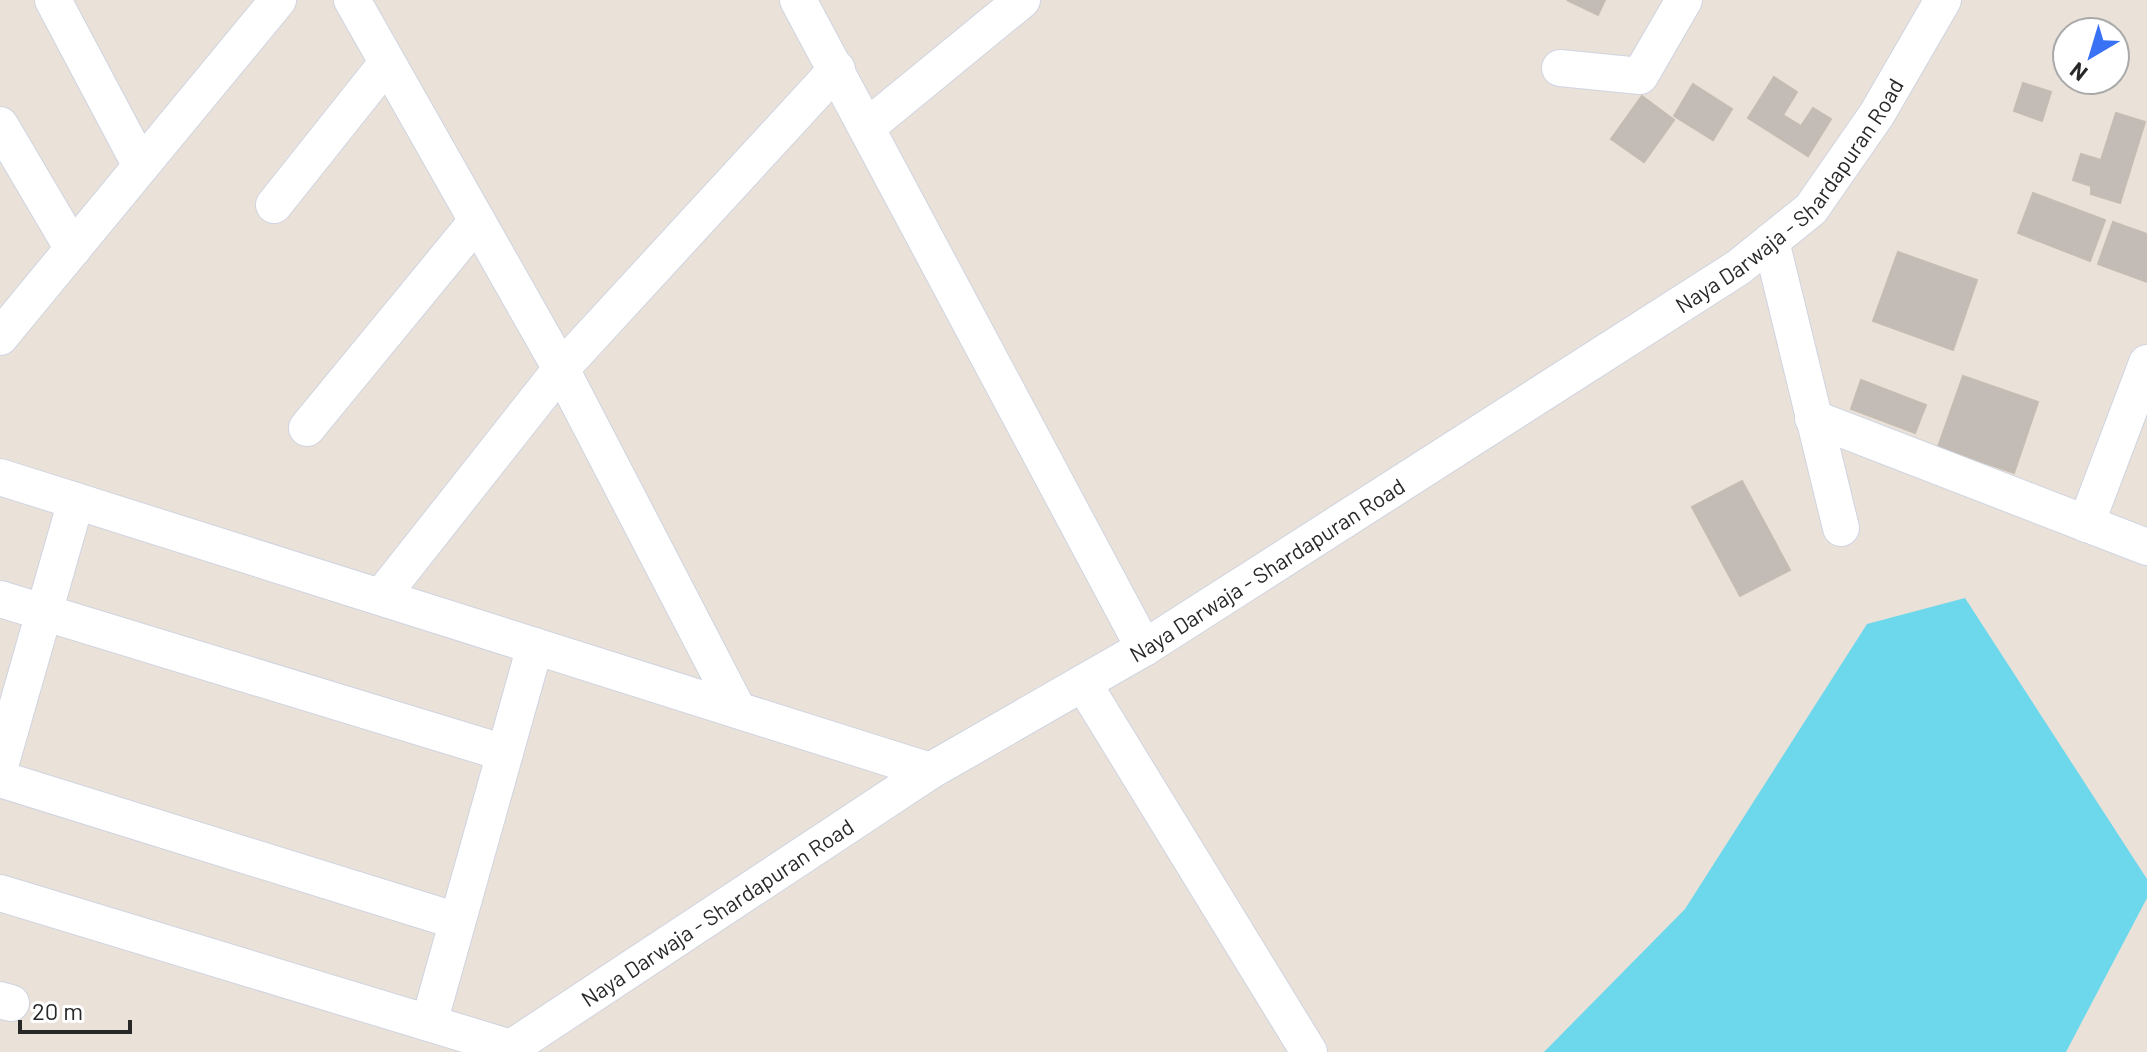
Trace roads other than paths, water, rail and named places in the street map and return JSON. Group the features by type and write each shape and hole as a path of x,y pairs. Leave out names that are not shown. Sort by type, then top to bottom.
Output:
{"street":[{"path":"53,0 141,166"},
{"path":"0,337 278,0"},
{"path":"352,0 561,369 738,710"},
{"path":"798,0 1144,648"},
{"path":"867,127 1022,0"},
{"path":"1560,68 1640,76 1684,0"},
{"name":"Naya Darwaja - Shardapuran Road","path":"508,1050 930,771 1144,648 1739,267 1811,209 1877,114 1929,5"},
{"path":"274,205 387,63"},
{"path":"381,597 561,369 837,69"},
{"path":"0,125 73,249"},
{"path":"307,428 477,221"},
{"path":"1771,241 1841,528"},
{"path":"2086,524 2147,363"},
{"path":"1813,418 2147,547"},
{"path":"0,477 930,771"},
{"path":"0,766 76,501"},
{"path":"0,599 505,753"},
{"path":"429,1023 535,646"},
{"path":"1083,683 1309,1052"},
{"path":"0,779 457,921"},
{"path":"0,893 429,1023 508,1050"}],"water":[{"path":"1965,598 2147,879 2147,898 2066,1052 1544,1052 1685,909 1867,624"}]}
